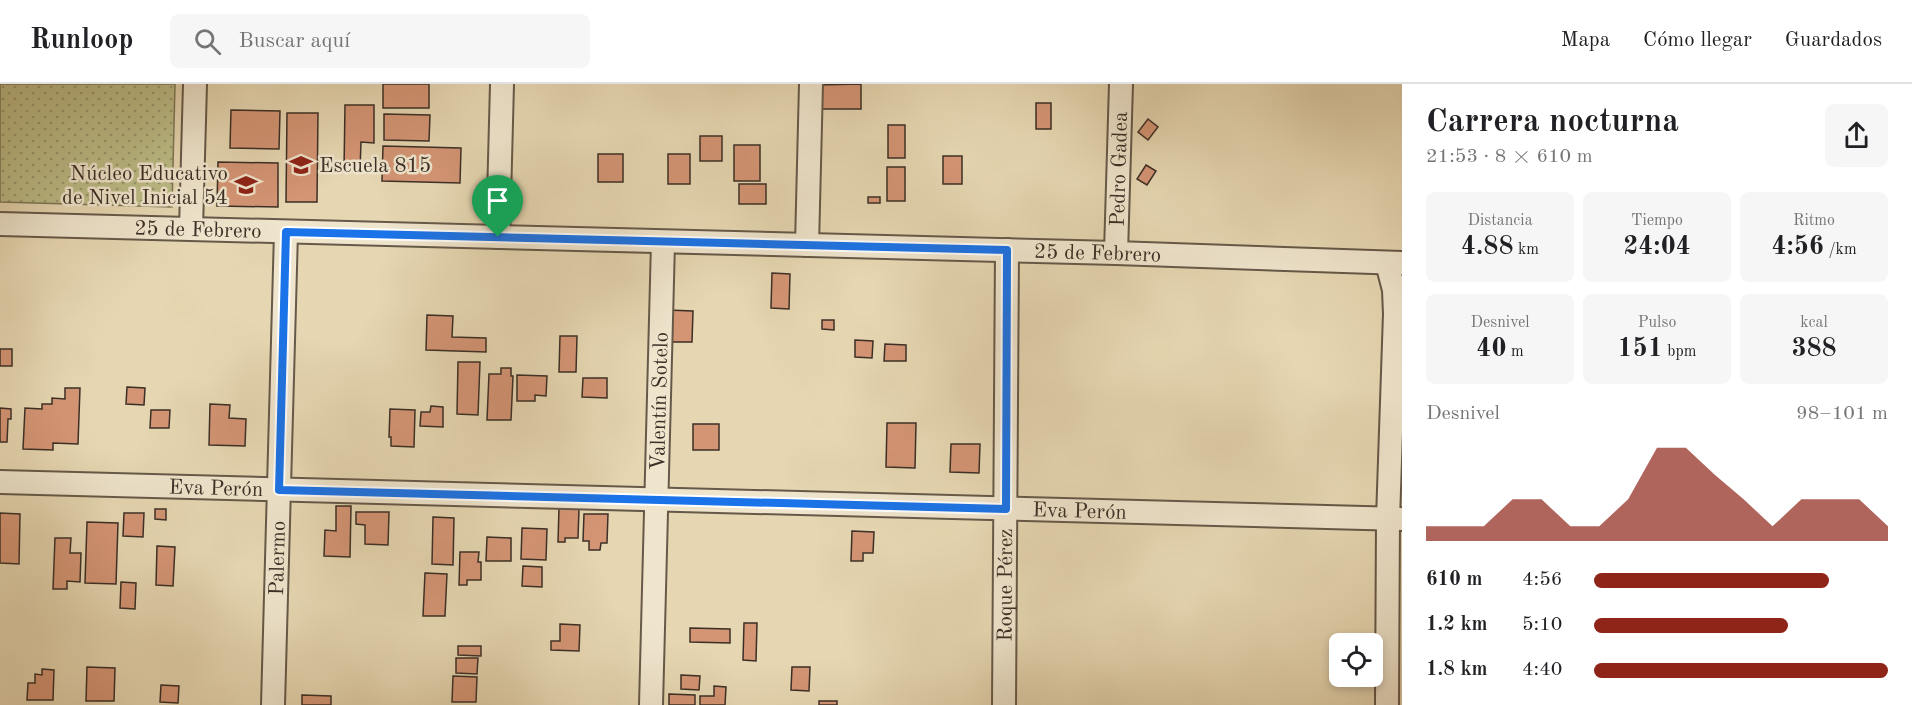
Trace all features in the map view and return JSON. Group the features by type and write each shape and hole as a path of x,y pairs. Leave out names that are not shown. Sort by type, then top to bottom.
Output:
{"street":[{"path":"191,229 195,84"},
{"path":"498,237 502,84"},
{"path":"807,245 811,84"},
{"name":"Pedro Gadea","path":"1116,253 1121,84"},
{"name":"25 de Febrero","path":"0,224 1116,253 1394,263"},
{"name":"Palermo","path":"273,705 286,232"},
{"name":"Valentín Sotelo","path":"651,705 663,242"},
{"name":"Roque Pérez","path":"1004,705 1007,250"},
{"path":"1387,705 1395,519 1394,263"},
{"name":"Eva Perón","path":"0,482 1395,519"}],"green space":[{"path":"0,84 175,84 172,207 0,202"}],"building":[{"path":"383,84 429,84 429,108 383,108"},
{"path":"861,84 861,109 818,109 818,85"},
{"path":"1036,103 1051,103 1051,129 1036,129"},
{"path":"345,105 374,105 374,143 361,142 360,170 344,170"},
{"path":"231,110 280,111 279,149 230,148"},
{"path":"287,113 318,113 317,202 286,202"},
{"path":"384,114 430,115 429,141 384,140"},
{"path":"1148,119 1158,127 1148,140 1138,132"},
{"path":"888,125 905,125 905,158 888,158"},
{"path":"700,136 722,136 722,161 700,161"},
{"path":"734,145 760,145 760,181 734,181"},
{"path":"383,146 461,148 460,183 382,181"},
{"path":"598,154 623,154 623,182 598,182"},
{"path":"668,154 690,154 690,184 668,184"},
{"path":"943,156 962,156 962,184 943,184"},
{"path":"218,162 278,163 278,207 217,206"},
{"path":"1146,165 1156,171 1147,185 1137,179"},
{"path":"887,167 905,167 905,201 887,201"},
{"path":"739,184 766,184 766,204 739,204"},
{"path":"868,197 880,197 880,203 868,203"},
{"path":"772,273 790,274 789,309 771,308"},
{"path":"667,310 693,311 692,342 666,342"},
{"path":"427,315 453,316 452,337 486,338 486,352 426,350"},
{"path":"822,320 834,320 834,330 822,329"},
{"path":"560,336 577,336 576,372 559,372"},
{"path":"855,340 873,341 872,358 855,357"},
{"path":"885,344 906,345 906,361 884,361"},
{"path":"0,349 12,349 12,366 0,366"},
{"path":"458,362 480,362 478,415 457,414"},
{"path":"501,368 511,368 511,376 513,376 511,420 487,420 489,374 501,374"},
{"path":"517,375 547,376 546,396 535,395 535,401 517,401"},
{"path":"583,378 607,378 607,398 582,397"},
{"path":"127,387 145,388 144,405 126,404"},
{"path":"65,388 80,388 78,444 53,443 53,450 23,449 25,408 42,409 42,404 52,404 52,398 65,399"},
{"path":"210,404 230,405 229,418 246,419 245,446 209,445"},
{"path":"431,406 443,407 443,427 420,426 421,412 430,412"},
{"path":"0,408 11,409 7,442 0,442"},
{"path":"390,409 415,410 414,447 391,446"},
{"path":"151,410 170,410 169,428 150,428"},
{"path":"887,423 916,423 915,468 886,467"},
{"path":"693,424 719,424 719,450 693,450"},
{"path":"951,444 980,444 979,473 950,472"},
{"path":"336,506 351,506 350,557 324,556 325,530 336,531"},
{"path":"559,508 579,509 578,538 565,538 565,542 558,542"},
{"path":"155,509 166,509 166,520 155,519"},
{"path":"356,512 389,512 388,545 365,544 365,525 356,524"},
{"path":"0,513 20,514 19,564 0,563"},
{"path":"124,513 144,513 143,537 123,536"},
{"path":"584,514 608,514 607,543 601,543 600,550 589,550 589,541 583,541"},
{"path":"433,517 454,518 453,565 432,564"},
{"path":"87,522 118,523 116,584 85,583"},
{"path":"522,528 547,529 546,560 521,559"},
{"path":"852,531 874,532 873,553 863,553 863,561 851,561"},
{"path":"487,537 511,538 511,561 486,561"},
{"path":"55,538 71,538 70,553 81,553 80,582 67,581 67,589 53,589"},
{"path":"157,546 175,547 173,586 156,585"},
{"path":"460,552 479,552 481,580 467,580 467,585 459,585"},
{"path":"523,566 542,567 542,587 522,586"},
{"path":"425,573 447,574 445,616 423,616"},
{"path":"121,582 136,583 135,609 120,608"},
{"path":"744,623 757,623 756,661 743,660"},
{"path":"560,624 580,625 579,651 551,650 551,641 560,641"},
{"path":"690,628 730,629 730,643 690,642"},
{"path":"458,646 481,646 481,656 458,655"},
{"path":"456,658 478,658 477,674 456,673"},
{"path":"87,667 115,668 114,701 86,701"},
{"path":"792,667 810,667 809,691 791,690"},
{"path":"42,669 54,670 53,700 27,700 28,683 35,683 35,674 42,675"},
{"path":"681,675 700,676 699,690 681,689"},
{"path":"453,676 477,677 476,702 452,702"},
{"path":"161,685 179,686 178,703 160,702"},
{"path":"714,686 726,687 725,705 700,705 700,696 714,696"},
{"path":"669,694 695,695 695,705 669,705"},
{"path":"302,695 331,696 331,705 302,705"},
{"path":"819,701 837,701 837,705 819,705"}],"place":[{"name":"Escuela 815","path":"301,165"},
{"name":"Núcleo Educativo de Nivel Inicial 54","path":"246,185"}],"route":[{"path":"286,232 498,237 1007,250 1006,509 279,490 286,232"}]}
